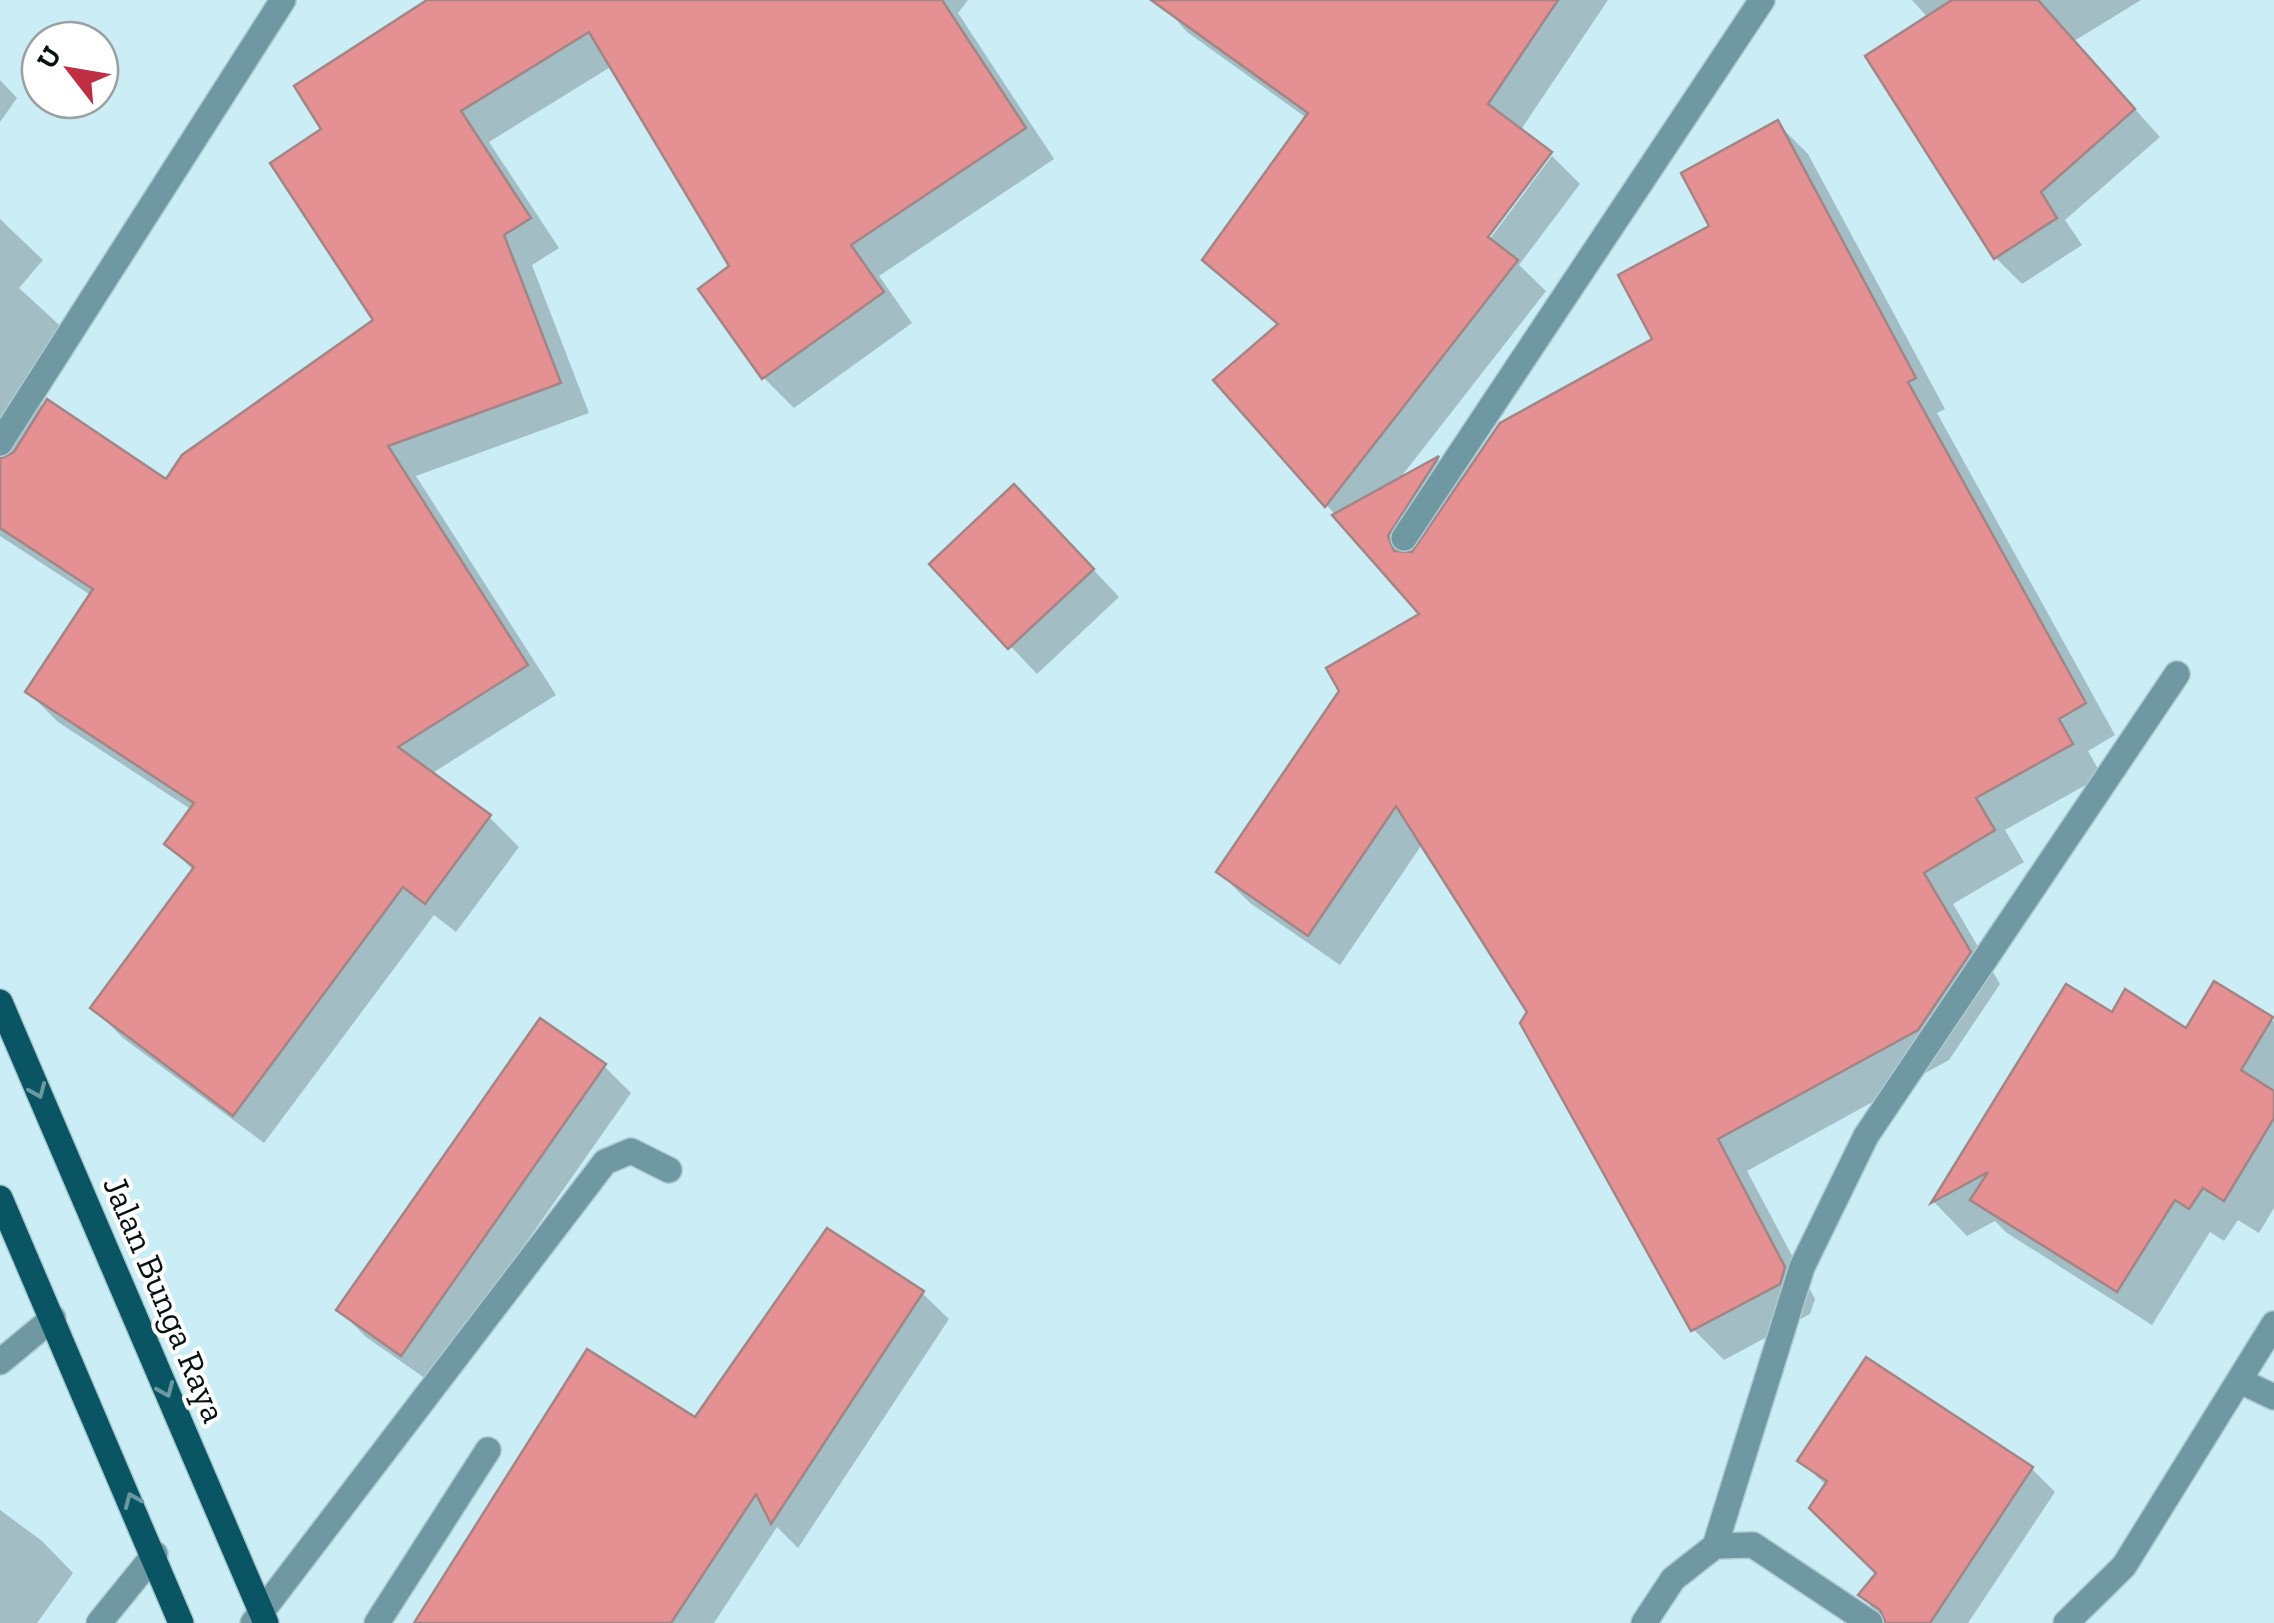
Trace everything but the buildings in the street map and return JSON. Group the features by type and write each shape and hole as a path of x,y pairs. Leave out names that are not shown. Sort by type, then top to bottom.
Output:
{"main road":[{"name":"Jalan Bunga Raya","path":"0,1002 260,1620"},
{"path":"0,1198 155,1554 181,1623"}],"street":[{"path":"0,442 284,0"},
{"path":"1404,538 1762,0"},
{"path":"1644,1623 1673,1579 1715,1546 1802,1266 1866,1136 2176,674"},
{"path":"260,1620 605,1162 616,1153 631,1151 669,1170"},
{"path":"0,1362 53,1318"},
{"path":"2066,1623 2124,1566 2274,1324"},
{"path":"2240,1380 2274,1396"},
{"path":"377,1623 488,1450"},
{"path":"1715,1546 1753,1544 1870,1623"},
{"path":"99,1623 155,1554"}]}
